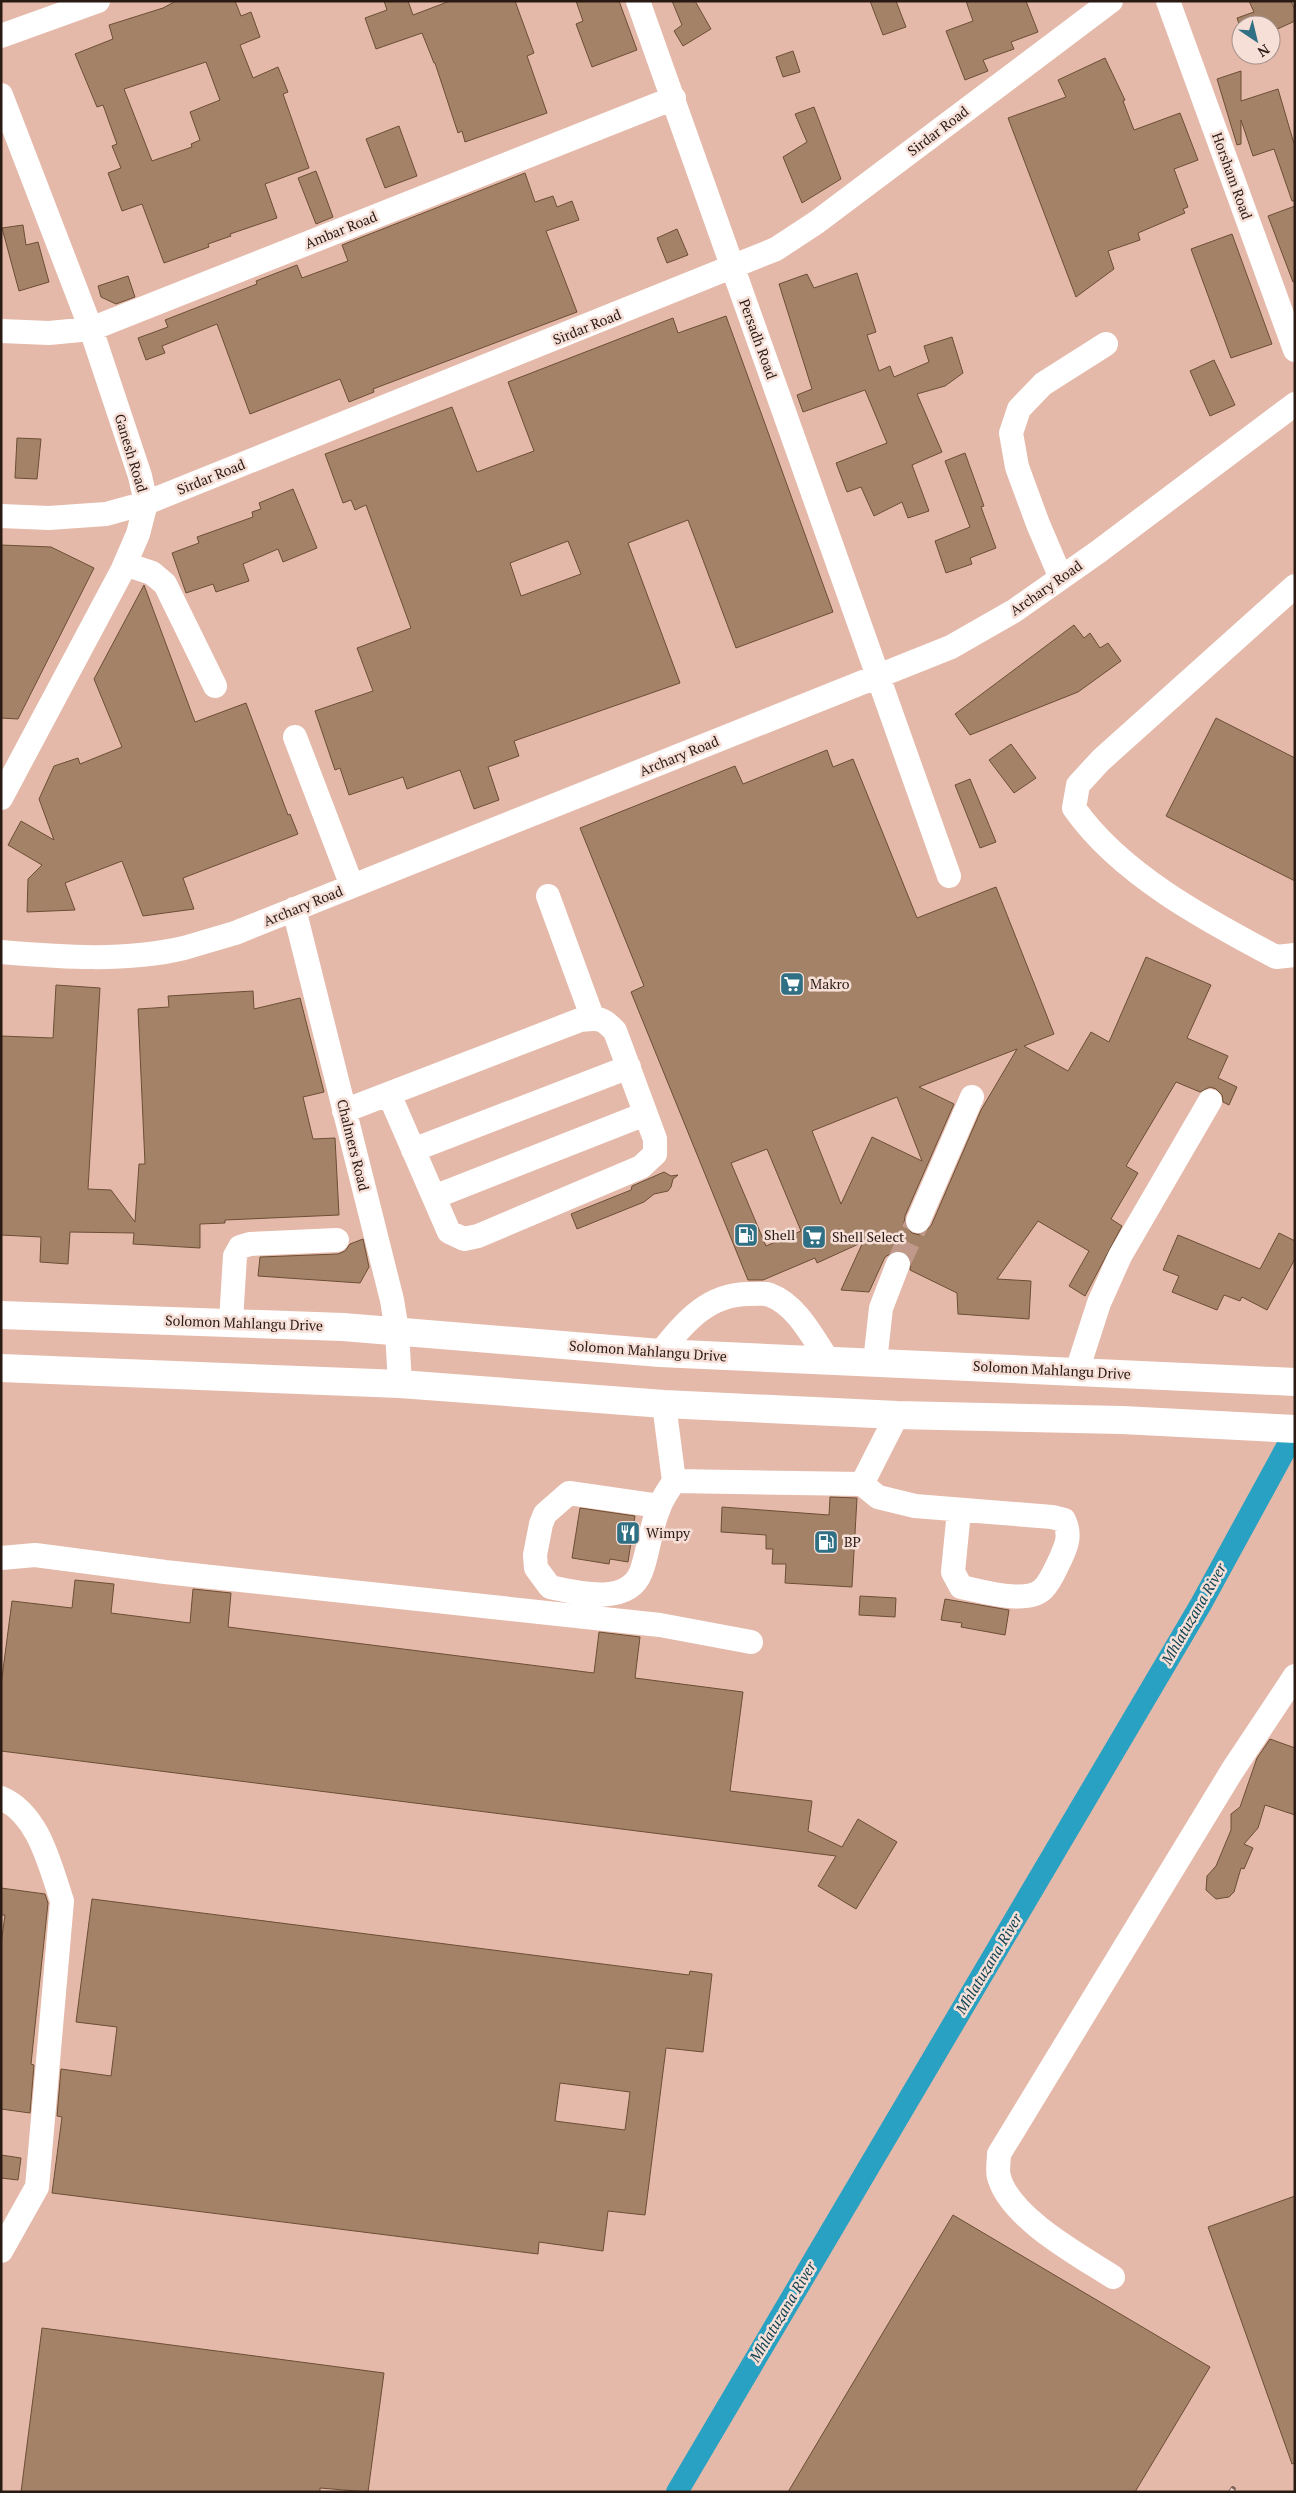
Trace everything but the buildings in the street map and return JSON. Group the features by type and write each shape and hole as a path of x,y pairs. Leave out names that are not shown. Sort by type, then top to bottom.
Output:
{"main road":[{"name":"Solomon Mahlangu Drive","path":"1,1315 231,1321 397,1331 660,1353 1295,1382"},
{"path":"1,1368 400,1384 664,1404 897,1415 1122,1420 1295,1429"}],"street":[{"path":"1,36 98,1"},
{"name":"Persadh Road","path":"638,1 949,876"},
{"name":"Sirdar Road","path":"1,516 49,518 106,514 146,504 776,249 817,222 1111,1"},
{"name":"Horsham Road","path":"1168,1 1295,350"},
{"name":"Ganesh Road","path":"1,95 91,329 140,476 146,504 138,534 125,564 1,798"},
{"name":"Ambar Road","path":"1,331 49,333 91,329 674,98"},
{"path":"1061,578 1017,467 1011,433 1019,408 1043,384 1106,344"},
{"name":"Archary Road","path":"1,952 46,956 118,957 182,948 235,932 951,647 1014,611 1061,578 1295,404"},
{"path":"125,564 152,574 165,584 215,686"},
{"path":"1295,586 1101,760 1078,785 1074,808 1088,828 1123,860 1171,895 1276,957 1295,955"},
{"path":"296,737 352,886"},
{"path":"548,896 593,1018"},
{"name":"Chalmers Road","path":"294,909 392,1300 397,1331 400,1384"},
{"path":"344,1111 580,1020 593,1018 605,1020 615,1031 655,1138 655,1154 641,1167 478,1236 464,1239 449,1232 389,1094"},
{"path":"413,1150 629,1067"},
{"path":"918,1221 972,1097"},
{"path":"1077,1371 1098,1303 1120,1256 1210,1101"},
{"path":"434,1197 645,1114"},
{"path":"231,1321 235,1256 240,1247 250,1244 338,1240"},
{"path":"875,1362 881,1308 898,1264"},
{"path":"660,1353 687,1320 709,1302 738,1294 770,1295 786,1306 804,1324 828,1360"},
{"path":"659,1506 569,1493 546,1514 541,1524 535,1555 536,1568 550,1587 565,1590 615,1594 627,1589 635,1582 641,1571 659,1506 674,1481 664,1404"},
{"path":"862,1484 897,1415"},
{"path":"674,1481 862,1484 878,1497 890,1502 959,1511 1052,1517 1064,1520 1068,1529 1068,1542 1052,1578 1043,1590 1033,1596 1016,1597 961,1587 953,1572 959,1511"},
{"path":"1,1558 35,1555 165,1572 640,1623 751,1642"},
{"path":"1113,2277 1036,2226 1013,2202 999,2177 999,2154 1232,1771 1295,1676"},
{"path":"1,1798 13,1803 30,1823 48,1856 62,1901 37,2187 1,2251"}],"waterway":[{"name":"Mhlatuzana River","path":"677,2492 1201,1604 1295,1432"}],"tunnel":[{"path":"898,1264 918,1221"}],"place":[{"name":"Makro","path":"792,984"},
{"name":"Shell","path":"746,1235"},
{"name":"Shell Select","path":"814,1237"},
{"name":"Wimpy","path":"628,1533"},
{"name":"BP","path":"826,1542"}]}
